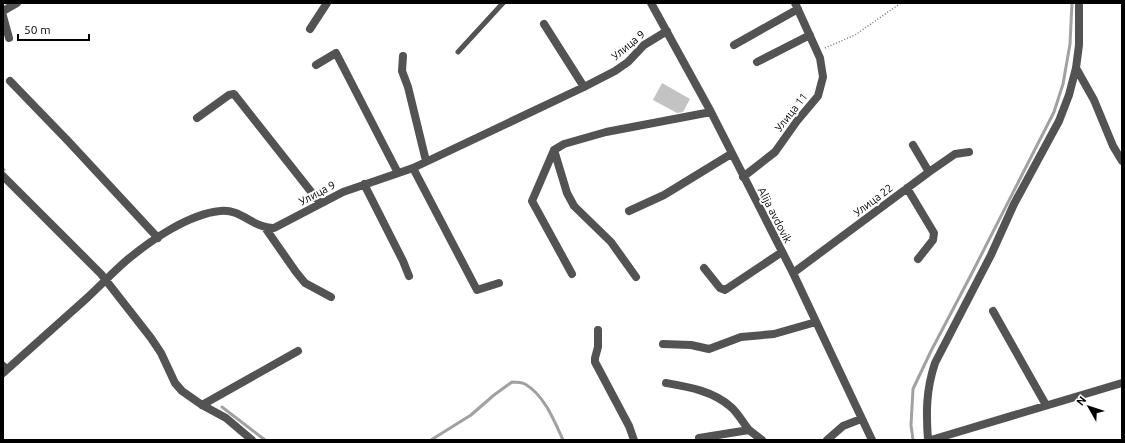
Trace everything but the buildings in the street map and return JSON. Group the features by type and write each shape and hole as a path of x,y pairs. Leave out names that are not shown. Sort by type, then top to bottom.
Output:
{"street":[{"path":"3,11 17,3"},
{"path":"310,29 327,3"},
{"name":"Alija avdovik","path":"651,3 711,112 731,154 793,273 872,440"},
{"path":"1079,3 1079,45 1076,68 1069,95 1059,121 1014,204 991,254 935,363 929,380 926,416 930,440 1122,383"},
{"path":"734,45 796,6"},
{"name":"Улица 11","path":"743,177 775,152 797,121 818,96 823,77 818,52 796,6"},
{"path":"3,16 9,38"},
{"path":"544,24 584,87"},
{"name":"Улица 9","path":"266,229 274,228 342,192 413,168 584,87 628,62 644,44 667,31"},
{"path":"758,62 810,35"},
{"path":"316,65 336,53 398,173"},
{"path":"403,56 402,71 408,87 426,161"},
{"path":"1076,68 1094,100 1113,146 1122,160"},
{"path":"10,81 79,152 158,238"},
{"path":"197,118 229,95 234,94 320,203"},
{"path":"572,274 532,201 554,150 564,144 606,132 711,112"},
{"path":"913,145 929,172"},
{"path":"554,150 567,193 574,206 610,242 636,277"},
{"name":"Улица 22","path":"793,273 955,154 969,152"},
{"path":"630,211 664,195 731,154"},
{"path":"413,168 477,290 499,283"},
{"path":"3,176 101,274 151,338 161,353 175,383 182,391 202,405 226,418 252,440"},
{"path":"364,184 403,261 409,276"},
{"path":"907,188 934,233 933,240 918,259"},
{"path":"5,368 106,281 127,260 158,238 186,222 201,215 223,210 243,216 266,229 305,283 331,297"},
{"path":"704,268 720,288 725,290 782,252"},
{"path":"993,310 1046,405"},
{"path":"663,344 691,345 708,349 741,337 774,334 816,322"},
{"path":"598,330 598,347 595,358 596,362 634,440"},
{"path":"202,405 298,351"},
{"path":"666,383 699,389 721,400 732,408 749,430 762,440"},
{"path":"827,440 837,430 861,418"},
{"path":"699,438 749,430"}],"lane":[{"path":"458,52 503,3"}],"path":[{"path":"818,52 855,35 901,3"}],"waterway":[{"path":"913,440 911,425 913,389 1054,112 1063,84 1070,44 1072,3"},
{"path":"431,440 471,415 512,382 520,382 525,384 538,395 548,409 563,440"},
{"path":"222,407 265,440"}]}
